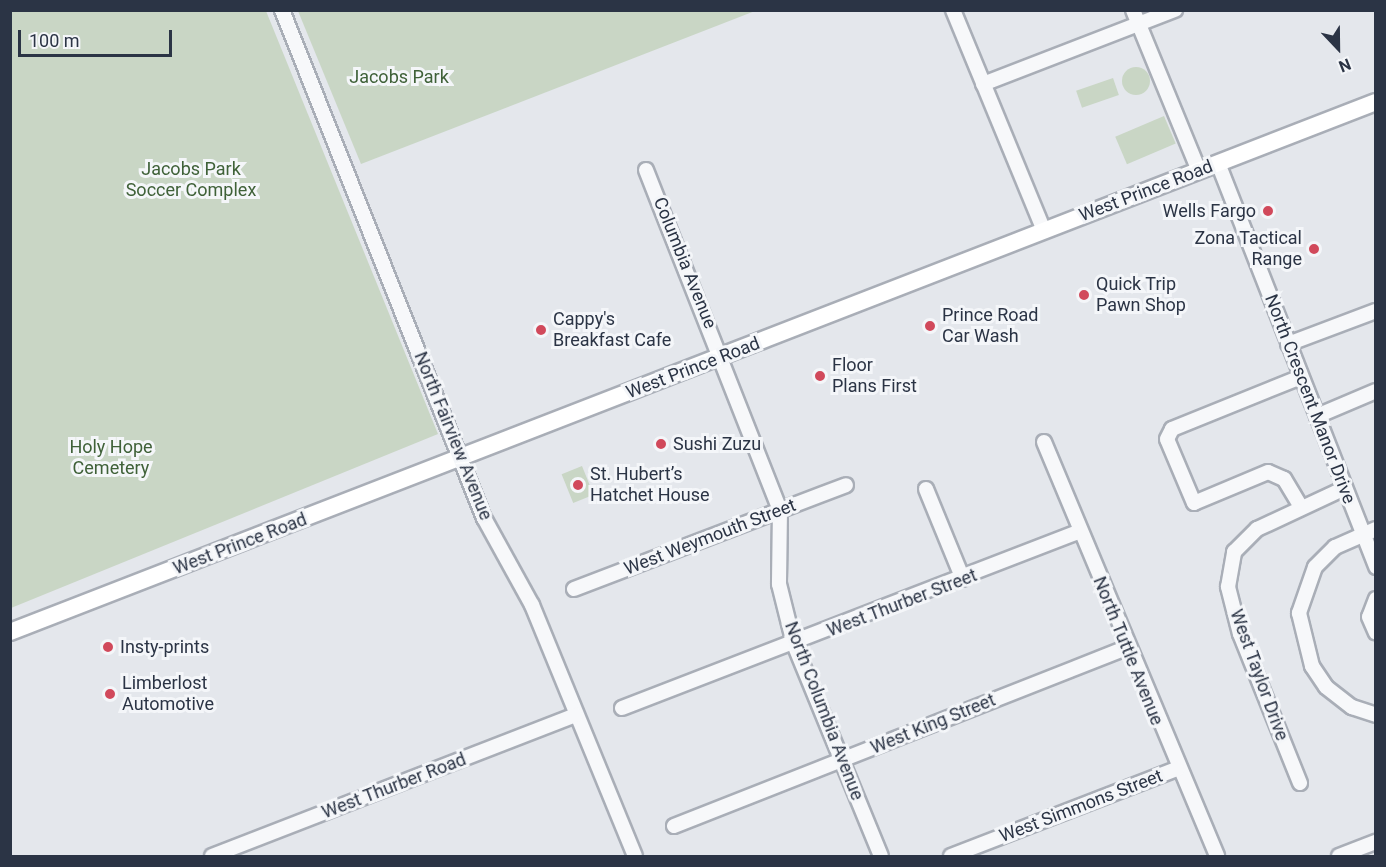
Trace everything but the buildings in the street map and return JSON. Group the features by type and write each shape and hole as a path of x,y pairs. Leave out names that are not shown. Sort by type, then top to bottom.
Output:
{"main road":[{"name":"West Prince Road","path":"10,632 1376,102"}],"street":[{"name":"North Fairview Avenue","path":"282,10 484,518 532,605 635,856"},
{"path":"1133,10 1199,171"},
{"path":"983,84 1175,10"},
{"path":"957,12 983,84 1044,231"},
{"name":"North Crescent Manor Drive","path":"1218,163 1376,567"},
{"name":"Columbia Avenue","path":"646,170 723,357"},
{"path":"1288,344 1376,311"},
{"name":"North Columbia Avenue","path":"723,357 780,510 778,584 794,644 881,856"},
{"path":"1301,377 1172,429 1167,439 1194,503 1268,472 1284,478 1301,507"},
{"path":"1317,416 1376,391"},
{"name":"North Tuttle Avenue","path":"1044,442 1126,648 1217,856"},
{"name":"West Weymouth Street","path":"574,589 846,485"},
{"name":"West Taylor Drive","path":"1300,783 1240,634 1228,587 1234,552 1257,529 1345,488"},
{"path":"926,489 963,579"},
{"path":"1376,529 1361,531 1315,567 1299,613 1312,666 1326,687 1352,707 1376,715"},
{"name":"West Thurber Street","path":"622,708 963,579 1079,532"},
{"path":"1376,599 1369,617 1376,633"},
{"name":"West King Street","path":"674,826 1126,648"},
{"name":"West Thurber Road","path":"212,856 576,715"},
{"name":"West Simmons Street","path":"951,856 1177,769"},
{"path":"1339,856 1376,842"}],"green space":[{"path":"10,11 266,11 438,434 11,608"},
{"name":"Jacobs Park","path":"298,11 755,11 361,164"},
{"path":"1136,67 1146,71 1150,81 1146,91 1136,95 1126,91 1122,81 1126,71"},
{"path":"1113,78 1119,95 1082,108 1076,91"},
{"path":"1164,116 1176,144 1127,164 1115,137"},
{"name":"St. Hubert’s Hatchet House","path":"582,466 594,495 573,503 562,474"}],"place":[{"name":"Wells Fargo","path":"1268,211"},
{"name":"Zona Tactical Range","path":"1314,249"},
{"name":"Quick Trip Pawn Shop","path":"1084,295"},
{"name":"Prince Road Car Wash","path":"930,326"},
{"name":"Cappy's Breakfast Cafe","path":"541,330"},
{"name":"Floor Plans First","path":"820,376"},
{"name":"Sushi Zuzu","path":"661,444"},
{"name":"St. Hubert’s Hatchet House","path":"578,485"},
{"name":"Insty-prints","path":"108,647"},
{"name":"Limberlost Automotive","path":"110,694"}],"park label":[{"name":"Jacobs Park Soccer Complex","path":"191,180"},
{"name":"Holy Hope Cemetery","path":"111,458"}]}
